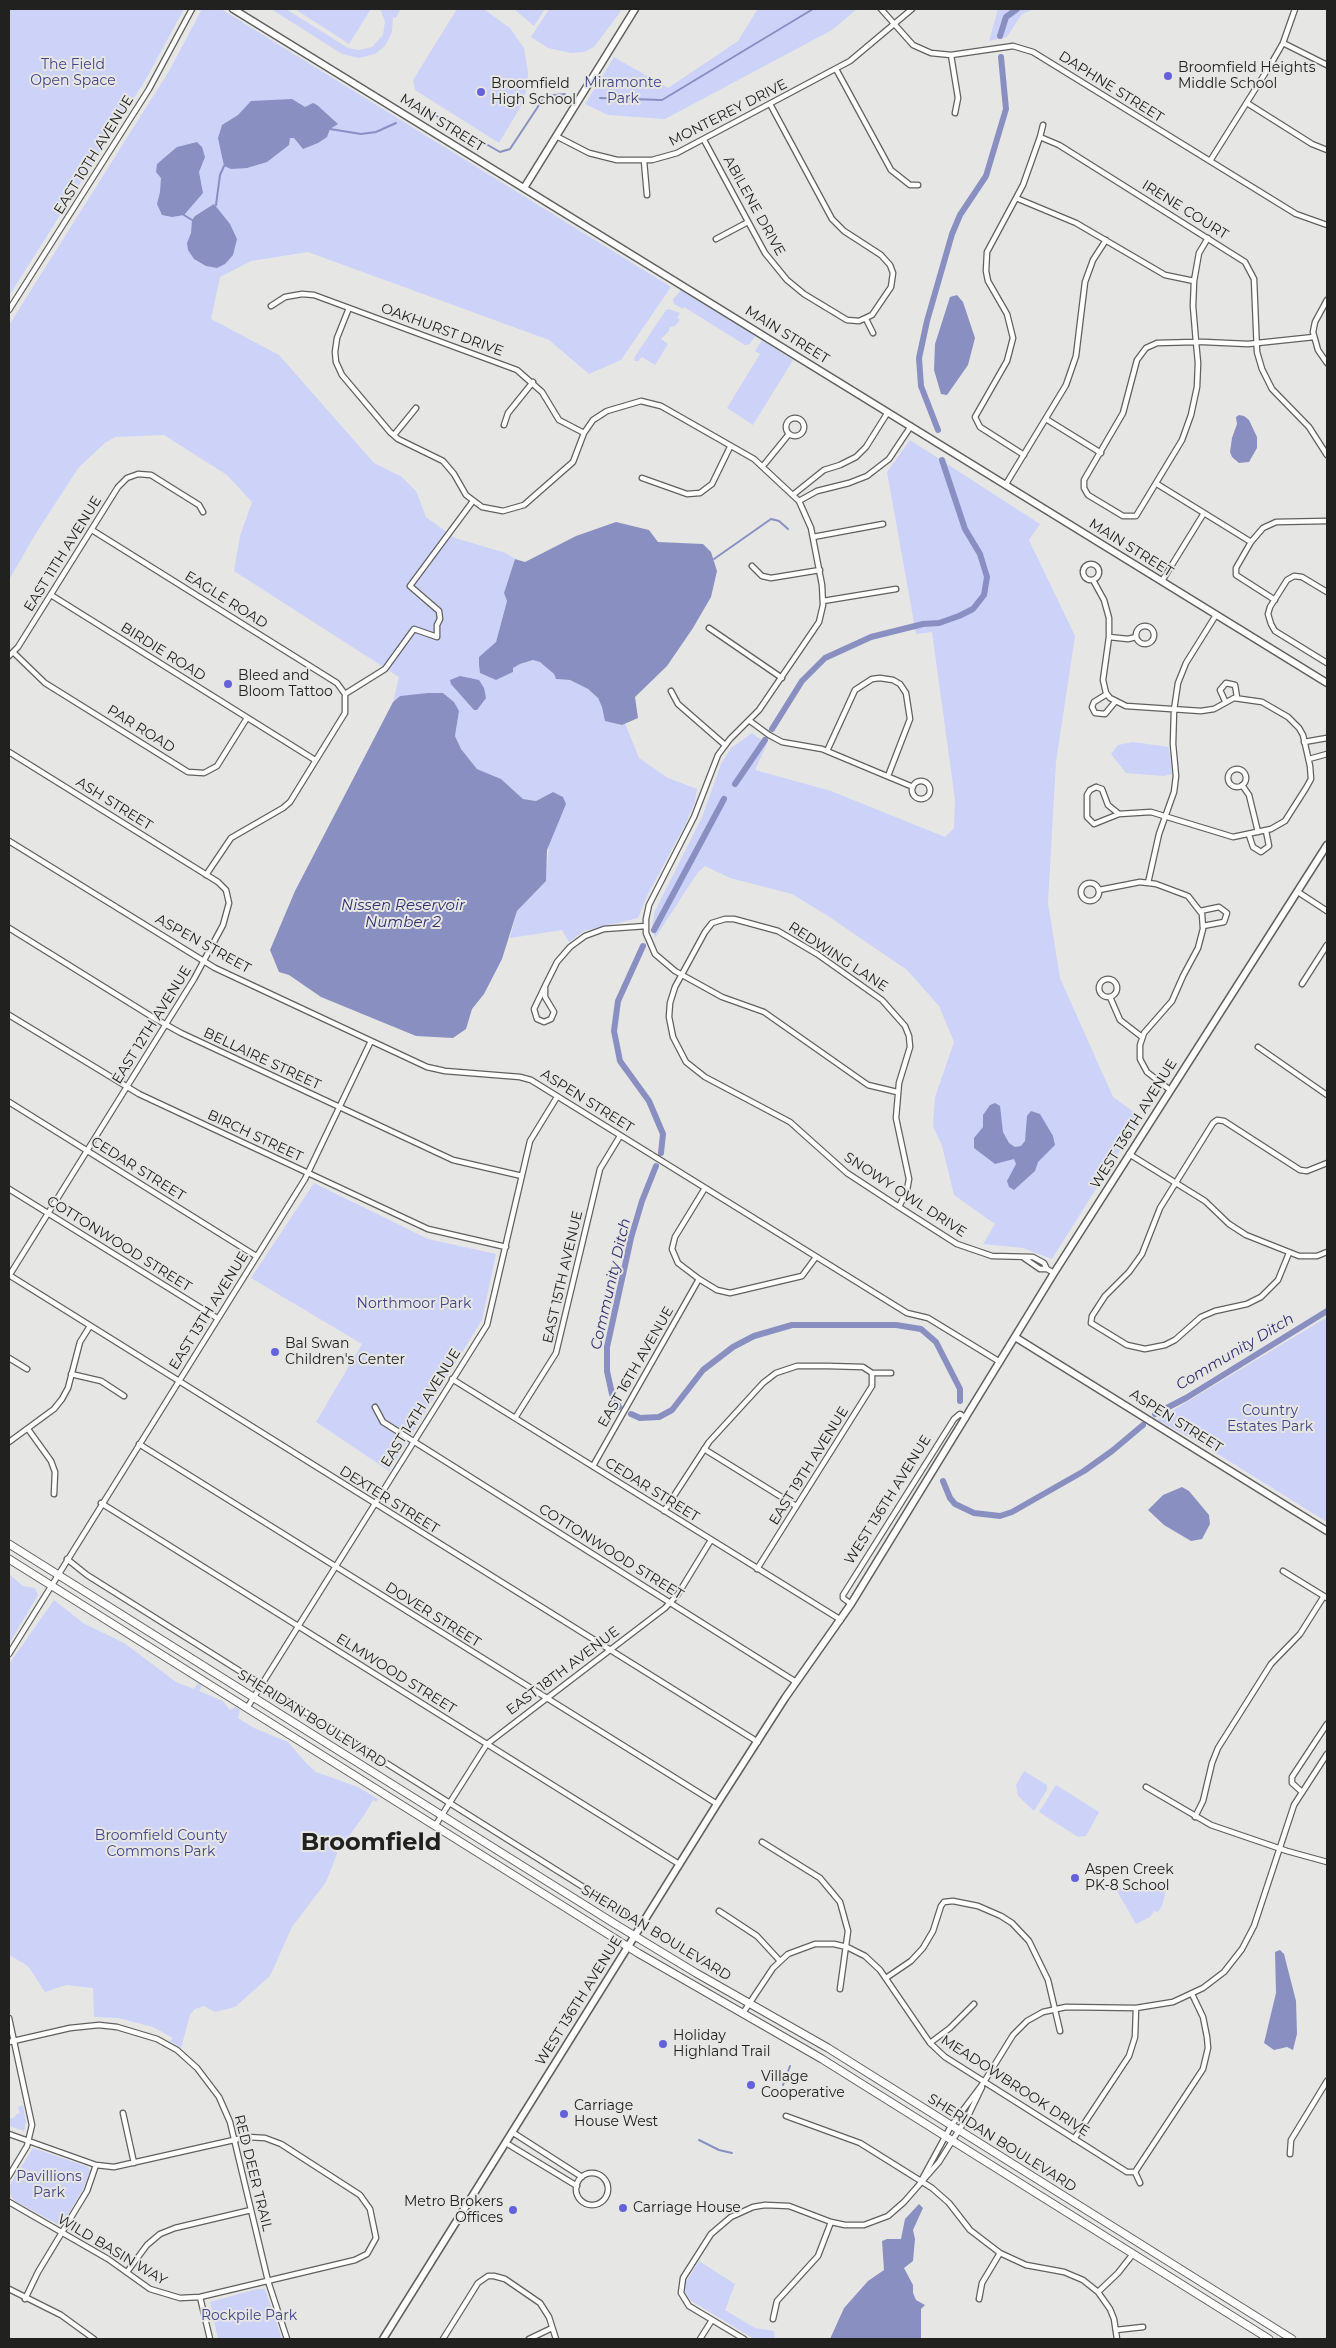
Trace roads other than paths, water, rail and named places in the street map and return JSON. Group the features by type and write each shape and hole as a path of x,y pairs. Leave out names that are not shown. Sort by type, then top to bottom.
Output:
{"main road":[{"name":"MAIN STREET","path":"233,9 1327,683"},
{"path":"524,188 635,9"},
{"name":"WEST 136TH AVENUE","path":"383,2339 679,1864 796,1682 841,1620 1054,1273 1327,845"},
{"name":"ASPEN STREET","path":"1015,1337 1326,1529"},
{"name":"SHERIDAN BOULEVARD","path":"9,1544 696,1973 828,2048 1292,2339"},
{"name":"SHERIDAN BOULEVARD","path":"9,1559 628,1946 801,2046 1269,2339"}],"street":[{"name":"EAST 10TH AVENUE","path":"9,310 149,89 192,9"},
{"name":"DAPHNE STREET","path":"881,9 913,44 938,55 1007,47 1025,48 1296,214 1327,225"},
{"name":"MONTEREY DRIVE","path":"556,136 576,147 601,157 623,161 644,161 677,153 836,69 860,54 912,9"},
{"path":"1210,162 1283,43 1295,9"},
{"path":"1283,43 1327,65"},
{"path":"951,55 958,98 955,113"},
{"path":"836,69 891,170 910,185 918,185"},
{"path":"1247,103 1312,144 1327,150"},
{"path":"770,104 832,219 844,232 881,255 890,265 893,273 891,287 876,312 866,319 873,333"},
{"path":"1024,455 980,427 975,417 977,410 1008,361 1012,348 1010,321 990,287 985,261 991,240 1016,198 1043,125"},
{"name":"IRENE COURT","path":"1040,137 1059,145 1240,258 1252,274 1256,343 1259,361 1266,380 1279,398 1309,427 1327,454"},
{"name":"ABILENE DRIVE","path":"704,140 770,260 796,289 841,318 852,321 866,319"},
{"path":"644,161 647,195"},
{"path":"1016,198 1076,223 1165,275 1194,281"},
{"path":"716,239 748,222"},
{"path":"1208,238 1199,253 1194,281 1193,306 1196,342 1197,387 1191,415 1182,440 1138,514 1133,517 1124,516 1088,495 1084,488 1084,480 1123,413 1137,360 1143,351 1157,343 1196,342 1248,344 1314,337"},
{"path":"1006,484 1061,396 1072,368 1079,340 1085,282 1093,260 1106,240"},
{"name":"OAKHURST DRIVE","path":"271,306 280,299 306,294 517,370 533,382 545,396 557,418 584,433"},
{"path":"1327,300 1315,322 1314,337 1318,350 1327,363"},
{"path":"348,308 336,343 335,352 342,376 394,435 443,461 451,468 461,488 472,501 482,507 497,511 511,510 524,505 573,462 584,433 592,420 599,415 626,404 641,401 661,406 763,466 794,494 799,501 809,520 820,570 824,601 822,612 815,629 782,678 750,721 725,744 714,761 694,817 649,905 646,926 649,943 655,954 667,966 722,996 764,1012 868,1085 897,1092"},
{"path":"504,425 508,413 533,382"},
{"path":"394,435 416,408"},
{"path":"794,494 824,470 856,457 866,446 888,412"},
{"path":"792,418 802,420 805,427 802,434 796,436 789,434 786,428 787,422 792,418"},
{"path":"1046,419 1100,453"},
{"path":"799,501 817,491 868,476 889,458 911,426"},
{"path":"763,466 789,434"},
{"path":"642,478 687,494 700,493 716,479 730,447"},
{"name":"EAST 11TH AVENUE","path":"9,656 14,652 51,595 118,487 132,475 146,474 190,499 203,512"},
{"path":"1157,484 1251,542"},
{"path":"206,875 231,838 276,813 290,802 344,713 345,694 385,669 414,629 437,637 437,624 440,619 439,611 410,586 440,542 472,501"},
{"path":"1162,581 1204,513"},
{"path":"1275,600 1236,575 1236,568 1251,542 1263,528 1276,522 1327,521"},
{"path":"813,537 883,524"},
{"name":"EAGLE ROAD","path":"92,530 337,683 345,694"},
{"path":"752,566 762,576 771,578 820,570"},
{"path":"1327,592 1302,577 1294,576 1287,580 1268,614 1274,629 1327,663"},
{"path":"1093,580 1107,609 1110,626 1103,680 1107,694 1115,702 1126,706 1209,711 1225,701 1237,698 1262,702 1288,717 1299,728 1309,759 1311,773 1306,788 1285,822 1276,828 1249,835 1233,837 1166,816 1143,811 1119,814 1098,824 1091,823 1087,817 1090,790 1096,787 1102,789 1108,805 1114,812 1119,814"},
{"path":"824,601 896,589"},
{"name":"BIRDIE ROAD","path":"51,595 315,760"},
{"path":"1148,883 1159,834 1174,792 1176,776 1173,744 1174,710 1180,676 1216,615"},
{"path":"1144,626 1150,628 1153,634 1152,640 1146,644 1140,642 1136,637 1139,628 1144,626"},
{"path":"709,628 782,678"},
{"path":"1109,637 1128,639 1136,637"},
{"name":"PAR ROAD","path":"14,652 45,683 188,772 204,773 217,766 247,718"},
{"path":"827,751 855,690 872,679 886,678 893,680 906,693 910,719 888,776"},
{"path":"1225,701 1220,690 1226,683 1235,685 1237,698"},
{"path":"671,691 678,704 725,744"},
{"path":"1107,694 1094,702 1092,707 1095,712 1105,714 1115,702"},
{"path":"750,721 782,742 812,746 827,751 912,787"},
{"path":"1304,742 1327,738"},
{"name":"ASH STREET","path":"9,752 206,875"},
{"path":"1309,759 1327,754"},
{"path":"916,782 925,782 929,786 930,794 923,799 916,798 912,794 912,787 916,782"},
{"path":"1242,785 1249,795 1258,832"},
{"path":"1249,835 1253,847 1261,852 1269,846 1266,830"},
{"name":"ASPEN STREET","path":"9,841 204,962 427,1067 445,1071 520,1077 531,1080 899,1308 912,1315 928,1318 1000,1362"},
{"name":"EAST 12TH AVENUE","path":"9,1276 166,1025 204,962 223,925 230,903 226,890 206,875"},
{"path":"1099,890 1148,883 1183,893 1193,901 1200,911 1203,926 1198,948 1175,996 1142,1037 1139,1052 1142,1065 1147,1072 1170,1090"},
{"path":"1298,892 1327,911"},
{"path":"1200,911 1219,907 1227,913 1224,923 1203,926"},
{"name":"REDWING LANE","path":"682,975 709,926 720,920 734,919 771,929 791,939 817,954 886,1003 905,1026 910,1046 897,1092 896,1128 908,1179 907,1190 899,1207"},
{"path":"545,987 545,997 554,1012 551,1019 544,1022 537,1019 534,1013 545,987 563,954 585,936 604,929 646,926"},
{"name":"BELLAIRE STREET","path":"9,928 166,1025 453,1160 522,1176"},
{"path":"1302,984 1327,945"},
{"name":"SNOWY OWL DRIVE","path":"682,975 672,994 669,1017 673,1036 686,1062 705,1077 790,1122 805,1134 839,1168 957,1244 992,1258 1033,1257 1044,1263 1054,1273"},
{"path":"1110,997 1120,1020 1142,1037"},
{"name":"BIRCH STREET","path":"9,1015 127,1088 308,1173 428,1229 506,1248"},
{"name":"EAST 13TH AVENUE","path":"9,1654 101,1503 308,1173 371,1041"},
{"path":"1258,1048 1327,1095"},
{"name":"EAST 14TH AVENUE","path":"247,1708 489,1320 530,1142 557,1097"},
{"name":"CEDAR STREET","path":"9,1102 256,1256"},
{"path":"1289,1253 1278,1280 1264,1294 1247,1304 1215,1311 1201,1317 1175,1340 1165,1345 1145,1349 1126,1345 1091,1323 1092,1316 1105,1296 1129,1272 1142,1254 1150,1239 1156,1215 1213,1123 1217,1120 1224,1121 1300,1170 1307,1171 1327,1164"},
{"name":"EAST 15TH AVENUE","path":"516,1418 556,1353 600,1168 620,1136"},
{"path":"1130,1154 1205,1201 1229,1224 1246,1235 1289,1253 1307,1256 1327,1252"},
{"path":"705,1188 673,1243 674,1256 678,1263 699,1279 717,1290 730,1292 802,1276 816,1257"},
{"name":"COTTONWOOD STREET","path":"9,1189 217,1318"},
{"name":"DEXTER STREET","path":"9,1276 758,1742"},
{"name":"EAST 16TH AVENUE","path":"593,1466 699,1279"},
{"path":"9,1442 58,1405 68,1388 80,1342 90,1326"},
{"path":"9,1358 27,1369"},
{"path":"664,1511 704,1449 763,1383 782,1370 797,1366 863,1367 872,1373 891,1373"},
{"name":"EAST 19TH AVENUE","path":"757,1569 872,1386 872,1373"},
{"path":"72,1374 101,1381 124,1396"},
{"name":"CEDAR STREET","path":"452,1379 841,1620"},
{"name":"COTTONWOOD STREET","path":"375,1407 384,1422 414,1442 796,1682"},
{"name":"WEST 136TH AVENUE","path":"851,1604 843,1598 843,1594 954,1419 960,1414 966,1418"},
{"path":"28,1429 44,1448 51,1461 55,1472 54,1494"},
{"name":"DOVER STREET","path":"139,1444 717,1804"},
{"path":"704,1449 796,1506"},
{"name":"ELMWOOD STREET","path":"101,1503 679,1864"},
{"name":"EAST 18TH AVENUE","path":"435,1826 487,1744 671,1602 711,1540"},
{"name":"SHERIDAN BOULEVARD","path":"67,1559 87,1575 450,1802 623,1912 624,1915"},
{"path":"1195,1817 1203,1801 1212,1763 1218,1748 1271,1664 1300,1634 1326,1597 1283,1570"},
{"path":"1302,1792 1292,1783 1292,1777 1327,1724"},
{"path":"921,2181 945,2136 1020,2028 1035,2016 1056,2008 1136,2008 1160,2005 1192,1994 1224,1972 1242,1950 1254,1926 1292,1810 1327,1754"},
{"path":"1146,1787 1195,1817 1229,1832 1279,1849 1327,1862"},
{"path":"762,1842 820,1878 840,1902 847,1921 847,1947 840,1989"},
{"path":"886,1978 917,1956 928,1940 944,1902 953,1901 990,1910 1012,1923 1021,1932 1042,1964 1056,2008 1060,2031"},
{"path":"719,1911 757,1936 780,1960"},
{"name":"MEADOWBROOK DRIVE","path":"743,2013 780,1960 798,1949 815,1944 834,1944 847,1947 873,1962 930,2043 945,2057 1127,2172 1135,2172"},
{"path":"1140,2183 1135,2172 1203,2069 1207,2053 1207,2037 1202,2017 1192,1994"},
{"path":"930,2043 950,2028 974,2004"},
{"path":"1074,2139 1129,2056 1135,2037 1136,2008"},
{"path":"9,2018 11,2041 32,2116 29,2141 9,2176"},
{"name":"RED DEER TRAIL","path":"11,2041 70,2028 99,2025 131,2030 157,2039 187,2058 211,2085 225,2111 234,2139 268,2281 287,2339"},
{"path":"1290,2154 1291,2140 1327,2081"},
{"path":"744,2339 686,2303 681,2294 683,2278 708,2239 726,2221 742,2211 765,2205 782,2205 799,2209 831,2222 855,2226 881,2220 897,2209 939,2162 970,2114 984,2082"},
{"path":"123,2113 134,2163"},
{"path":"786,2116 860,2144 921,2181 940,2194 970,2230 1000,2253 1026,2265 1074,2276 1098,2292 1110,2309 1117,2339"},
{"path":"512,2132 582,2177"},
{"name":"WILD BASIN WAY","path":"9,2134 96,2165 114,2167 234,2139 256,2136 281,2144 353,2189 365,2201 373,2218 376,2232 374,2244 361,2258 200,2297 180,2298 160,2294 108,2259 9,2202"},
{"path":"506,2143 577,2186"},
{"path":"25,2299 38,2272 87,2191 96,2165"},
{"path":"592,2173 605,2180 608,2190 604,2200 596,2205 584,2203 578,2196 577,2186 582,2177 592,2173"},
{"path":"127,2272 147,2245 160,2234 175,2228 251,2210"},
{"path":"772,2319 776,2301 818,2256 831,2222"},
{"path":"979,2298 982,2283 1000,2253"},
{"path":"1098,2292 1118,2273 1133,2254"},
{"path":"443,2339 478,2283 488,2276 505,2279 534,2298 545,2310 556,2339"},
{"path":"9,2289 25,2299 61,2315 94,2339"},
{"path":"673,2296 681,2294"},
{"path":"200,2297 210,2339"},
{"path":"700,2339 712,2320"},
{"path":"1116,2330 1143,2327"},
{"path":"530,2339 552,2328"}],"water":[{"path":"292,99 305,107 313,103 317,105 338,124 330,129 327,137 303,149 294,138 290,138 289,145 267,162 247,168 231,169 224,166 218,138 222,125 238,115 251,101"},
{"path":"197,142 202,147 205,157 199,172 203,193 184,215 172,217 162,215 157,204 161,178 156,172 157,164 177,147"},
{"path":"214,204 230,224 237,239 233,255 225,264 217,268 206,266 194,259 188,250 187,243 191,233 192,220"},
{"path":"957,295 963,302 975,338 968,365 947,395 941,394 934,370 935,344 950,297"},
{"path":"1239,415 1249,420 1257,437 1257,448 1249,462 1239,463 1232,457 1230,452 1237,424 1236,417"},
{"path":"616,522 649,530 658,542 703,544 711,552 717,571 711,597 693,628 667,666 635,697 638,718 622,725 605,721 598,698 588,689 570,680 556,679 554,674 540,662 533,660 520,664 513,668 513,672 496,680 480,673 479,657 496,642 507,601 504,593 515,559 525,562 576,536"},
{"path":"460,676 479,680 484,688 486,698 477,710 474,710 451,684 450,680"},
{"name":"Nissen Reservoir Number 2","path":"443,693 454,702 459,711 455,736 461,749 477,769 501,779 523,799 536,801 553,792 563,797 566,804 547,850 546,881 517,911 502,959 484,994 472,1009 466,1029 453,1038 416,1036 321,997 289,975 279,972 270,950 295,891 393,702 400,696"},
{"path":"995,1103 1000,1106 1003,1132 1009,1143 1015,1147 1021,1146 1025,1141 1027,1116 1031,1111 1040,1114 1053,1136 1055,1145 1038,1162 1035,1171 1014,1190 1009,1187 1007,1181 1016,1164 1014,1159 995,1164 974,1148 974,1138 983,1127 983,1115 990,1105"},
{"path":"1182,1487 1189,1491 1209,1515 1210,1524 1202,1539 1191,1541 1164,1525 1148,1510 1163,1495"},
{"path":"1280,1950 1284,1954 1296,2001 1297,2034 1293,2050 1287,2047 1274,2050 1264,2043 1276,1993 1275,1952"},
{"path":"919,2204 923,2208 913,2230 915,2239 913,2261 904,2268 913,2285 913,2293 916,2300 925,2305 921,2309 921,2339 830,2339 844,2308 868,2281 884,2270 882,2241 901,2239 905,2219"}],"waterway":[{"path":"600,98 662,100 813,9"},
{"name":"Community Ditch","path":"1000,36 1006,17 1017,9"},
{"path":"938,430 921,386 919,358 927,321 952,234 960,215 986,176 1006,109 1001,57"},
{"path":"412,102 500,152 510,149 545,96 565,94"},
{"path":"330,129 361,134 376,132 396,123"},
{"path":"216,205 220,175 224,166"},
{"path":"184,215 192,220"},
{"path":"772,729 802,681 825,658 871,637 923,624 939,623 959,616 973,609 984,595 987,577 980,554 965,529 942,460"},
{"path":"714,559 771,519 779,521 788,529"},
{"name":"Community Ditch","path":"735,784 765,740"},
{"name":"Community Ditch","path":"654,930 724,799"},
{"name":"Community Ditch","path":"643,946 618,1001 614,1031 620,1061 649,1101 663,1134 661,1153"},
{"name":"Community Ditch","path":"619,1407 612,1394 607,1371 607,1347 631,1238 642,1201 656,1166"},
{"name":"Community Ditch","path":"1155,1414 1186,1398 1327,1311"},
{"name":"Community Ditch","path":"631,1414 640,1418 659,1417 672,1410 703,1370 733,1347 754,1336 792,1325 896,1325 921,1329 936,1342 960,1389 960,1401"},
{"name":"Community Ditch","path":"943,1481 950,1498 955,1504 974,1513 1000,1516 1012,1512 1084,1471 1143,1425"},
{"path":"783,2085 790,2066"},
{"path":"699,2140 719,2150 732,2153"}],"place":[{"name":"Broomfield Heights Middle School","path":"1168,76"},
{"name":"Broomfield High School","path":"481,92"},
{"name":"Bleed and Bloom Tattoo","path":"228,684"},
{"name":"Bal Swan Children's Center","path":"275,1352"},
{"name":"Aspen Creek PK-8 School","path":"1075,1878"},
{"name":"Holiday Highland Trail","path":"663,2044"},
{"name":"Village Cooperative","path":"751,2085"},
{"name":"Carriage House West","path":"564,2114"},
{"name":"Carriage House","path":"623,2208"},
{"name":"Metro Brokers Offices","path":"513,2210"}],"district":[{"name":"Broomfield","path":"371,1843"}],"park label":[{"name":"The Field Open Space","path":"73,74"},
{"name":"Miramonte Park","path":"623,92"},
{"name":"Northmoor Park","path":"414,1304"},
{"name":"Country Estates Park","path":"1270,1419"},
{"name":"Broomfield County Commons Park","path":"161,1844"},
{"name":"Pavillions Park","path":"49,2186"},
{"name":"Rockpile Park","path":"249,2316"}]}
